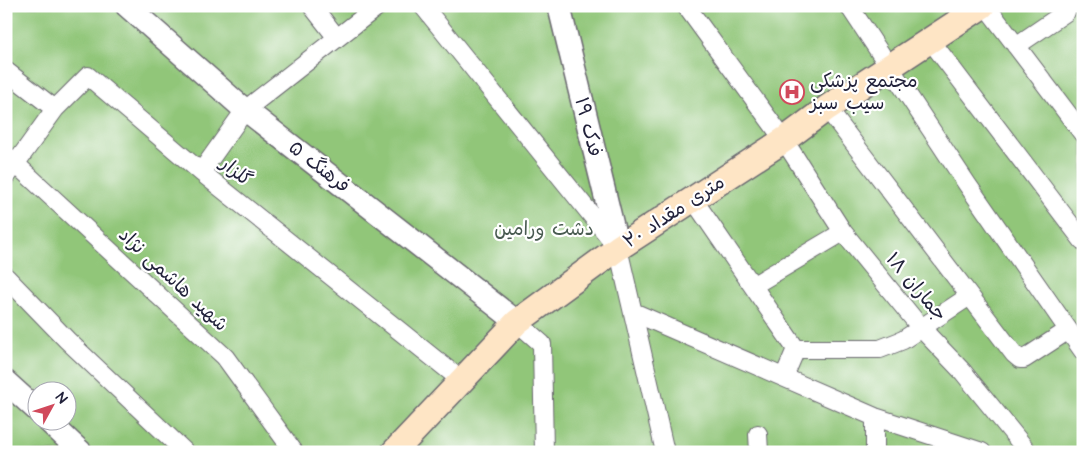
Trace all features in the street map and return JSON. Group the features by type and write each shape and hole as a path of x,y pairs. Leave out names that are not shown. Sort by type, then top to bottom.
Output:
{"main road":[{"name":"۲۰ متری مقداد","path":"394,452 517,322 618,248 984,6"}],"street":[{"name":"فرهنگ ۵","path":"127,6 246,110 517,322"},
{"path":"312,6 337,38"},
{"path":"201,172 246,110 378,6"},
{"path":"423,6 618,248 665,452"},
{"name":"فدک ۱۹","path":"559,6 618,248"},
{"name":"جماران ۱۸","path":"686,6 784,140 843,232 921,328 963,372 1026,451"},
{"path":"849,6 1067,331 1083,351"},
{"path":"984,6 1083,134"},
{"path":"1016,46 1066,12"},
{"path":"931,41 1083,241"},
{"path":"6,71 55,109"},
{"name":"گلزار","path":"6,178 12,159 55,109 88,76 201,172 461,380"},
{"path":"828,108 968,297 1020,359 1024,359 1067,331"},
{"name":"شهید هاشمی نژاد","path":"12,159 225,357 294,452"},
{"path":"693,200 754,285 796,349"},
{"path":"754,285 843,232"},
{"path":"6,277 67,340 185,452"},
{"path":"796,349 880,349 903,340 968,297"},
{"path":"634,312 875,417 982,452"},
{"path":"517,322 542,344 544,452"},
{"path":"784,377 796,349"},
{"path":"6,382 28,402"},
{"path":"875,417 876,452"},
{"path":"58,430 81,452"},
{"path":"758,434 758,452"}],"green space":[{"name":"دشت ورامین","path":"6,6 1083,6 1083,452 6,452"}],"place":[{"name":"مجتمع پزشکی سیب سبز","path":"792,92"}]}
